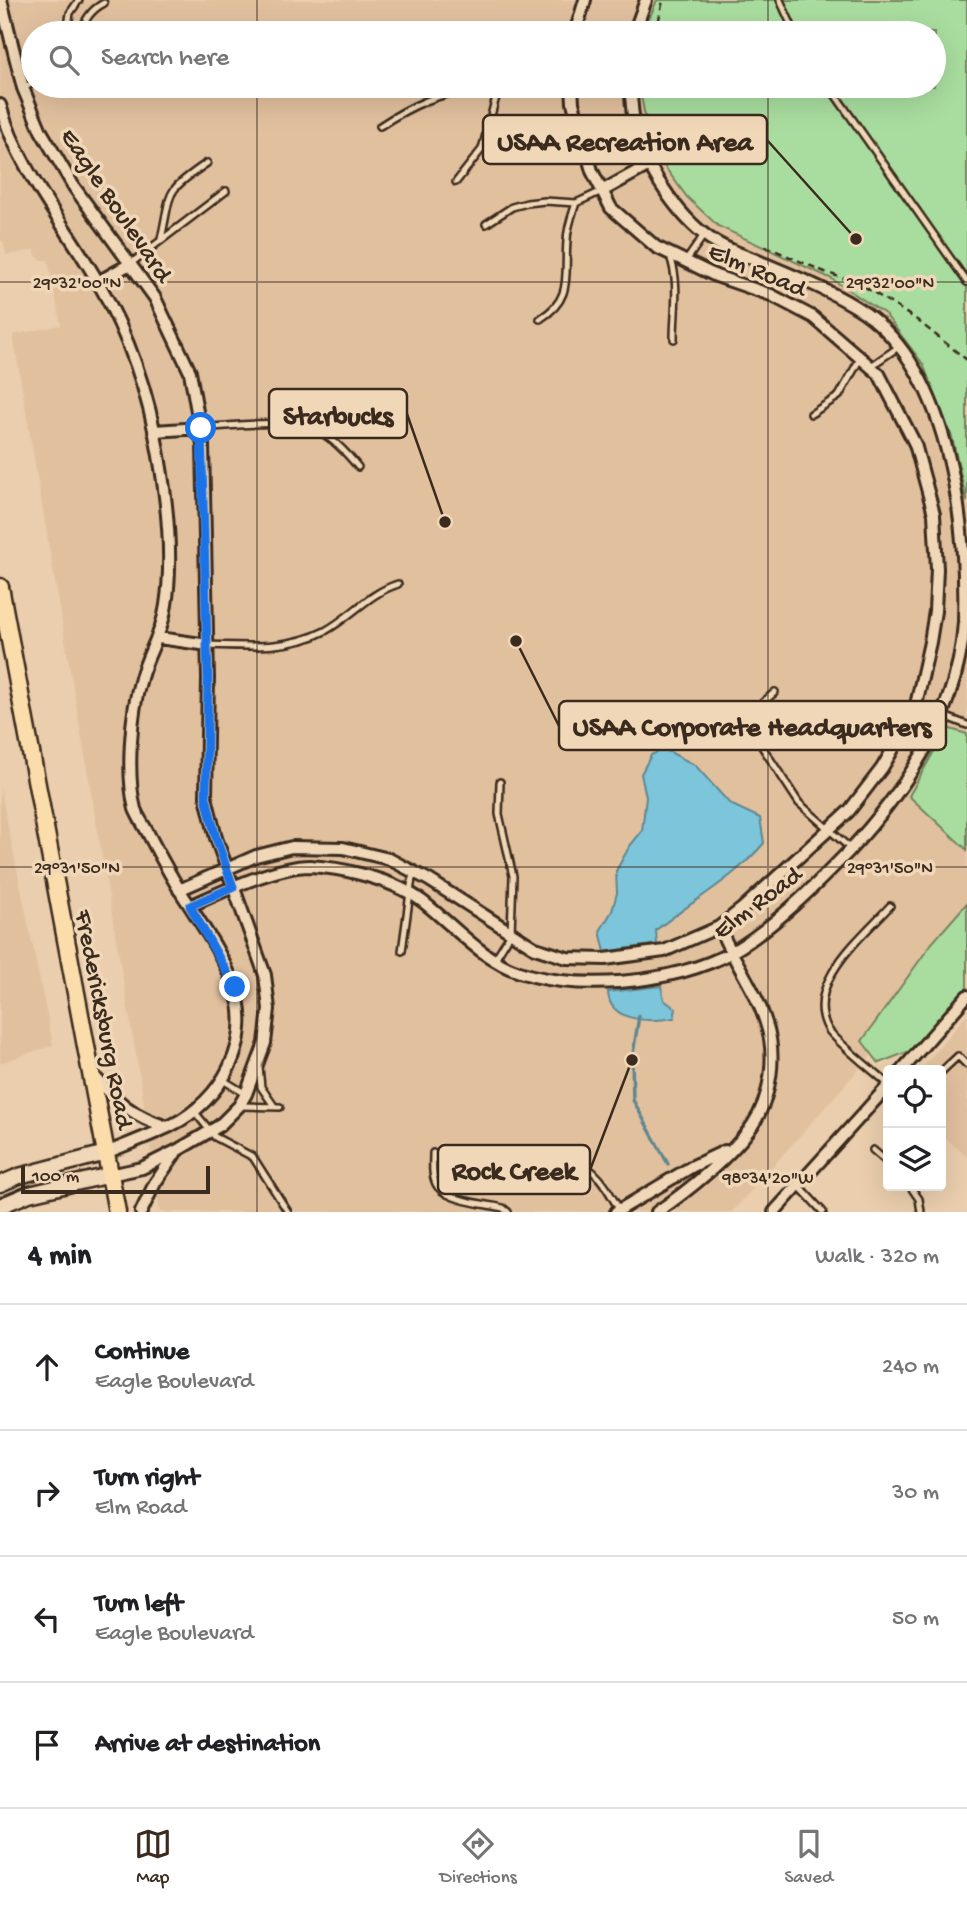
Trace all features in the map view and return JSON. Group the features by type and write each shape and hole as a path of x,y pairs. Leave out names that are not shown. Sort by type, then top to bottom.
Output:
{"main road":[{"name":"Fredericksburg Road","path":"0,587 117,1212"}],"street":[{"name":"Eagle Boulevard","path":"1,0 21,63"},
{"path":"579,21 586,0"},
{"path":"638,21 646,0"},
{"name":"Eagle Boulevard","path":"32,98 41,131 74,187 155,298 190,372 201,428 208,645 206,797 216,838 265,975 269,1009 265,1043 239,1106 219,1126 178,1150 142,1168 110,1175"},
{"name":"Elm Road","path":"179,890 256,856 292,847 343,848 389,859 535,948 567,958 605,959 664,951 719,928 849,811 882,768 916,705 935,611 937,569 934,514 915,444 879,374 813,317 771,295 716,276 656,247 611,208 592,171 573,98"},
{"name":"Elm Road","path":"190,906 265,876 307,866 352,872 389,881 411,894 508,968 546,978 604,984 663,977 730,953 819,882 895,798 943,717 964,629 966,587 964,535 956,482 938,416 901,346 858,308 716,243 685,217 649,164 635,131 631,98"},
{"name":"Eagle Boulevard","path":"0,105 23,159 51,210 98,282 128,342 151,411 165,498 167,604 159,638 141,677 134,719 130,760 135,810 235,987 239,1012 239,1038 230,1068 213,1094 194,1111 167,1127 106,1153"},
{"path":"602,191 649,164"},
{"path":"98,282 130,264"},
{"path":"154,430 201,428"},
{"path":"159,638 208,645"},
{"path":"657,1212 704,1177 752,1126 762,1105 770,1076 772,1050 766,1023 719,928"},
{"path":"906,1065 967,996"},
{"path":"91,1073 124,1107 142,1119 167,1127"},
{"path":"774,1212 883,1091"},
{"path":"619,1211 693,1166 731,1149"},
{"path":"141,1212 155,1183 178,1150"},
{"path":"0,1184 19,1176 106,1153"},
{"path":"0,1206 29,1195 110,1175"}],"lane":[{"path":"68,21 69,13 79,0"},
{"path":"780,0 790,21"},
{"path":"85,21 95,8 104,3"},
{"path":"380,126 420,102 434,98"},
{"path":"456,182 482,149 496,98"},
{"path":"837,98 967,282"},
{"path":"161,239 171,191 207,163"},
{"path":"130,264 226,191"},
{"path":"486,224 512,207 545,201 576,203 602,191"},
{"path":"540,319 556,308 563,297 566,286 567,237 576,203"},
{"path":"686,261 705,234"},
{"path":"669,253 677,288 674,339"},
{"path":"871,366 901,346"},
{"path":"811,414 839,396 861,357"},
{"path":"201,428 277,424 314,428 338,443 358,467"},
{"path":"208,645 279,646 300,641 326,630 376,593 398,584"},
{"path":"775,692 744,719 799,803 851,849"},
{"path":"916,705 967,724"},
{"path":"495,959 511,933 513,876 499,814 500,782"},
{"path":"402,951 413,872"},
{"path":"883,1080 828,1030 821,1004 824,988 831,974 890,906"},
{"path":"946,1067 958,1056 967,1065"},
{"path":"239,1106 277,1107 261,1087 258,1061"},
{"path":"223,1080 246,1094"},
{"path":"194,1111 209,1132 222,1142 242,1149 253,1157 288,1212"},
{"path":"873,1150 883,1159"},
{"path":"433,1153 432,1171 438,1187 459,1199 503,1208 508,1212"},
{"path":"557,1158 578,1161 594,1172 603,1182 619,1211"},
{"path":"798,1185 823,1212"},
{"path":"913,1191 919,1199 921,1212"}],"path":[{"path":"659,21 663,0"},
{"path":"765,246 862,285 910,315 967,360"}],"shaded area":[{"path":"0,0 967,0 967,947 732,1212 160,1212 141,1084 13,335 61,325 48,260 36,256 35,250 6,255 3,241 0,241"},
{"path":"0,787 53,1045 0,1063"},
{"path":"967,1014 967,1157 946,1138 946,1065 925,1065"}],"green space":[{"path":"657,0 967,0 967,502 952,437 923,364 885,314 830,278 718,226 687,197 662,163 647,126 641,98 946,98 946,21 648,21"},
{"path":"947,728 967,734 967,850 909,796"},
{"path":"967,903 967,988 910,1051 879,1063 862,1041 932,943"}],"water":[{"path":"664,749 695,765 730,804 760,818 764,843 727,878 656,930 657,944 605,952 600,931 612,911 617,893 616,871 629,847 642,831 646,797 641,774 651,755"},
{"path":"661,986 664,1000 676,1009 674,1018 633,1018 616,1010 610,1002 608,992"}],"waterway":[{"path":"639,1016 632,1060 633,1100 668,1164"}],"place":[{"name":"USAA Recreation Area","path":"856,239"},
{"name":"Starbucks","path":"445,522"},
{"name":"USAA Corporate Headquarters","path":"516,641"},
{"name":"Rock Creek","path":"632,1060"}],"route":[{"path":"201,428 208,678 206,797 216,838 233,887 190,906 235,987"}]}
